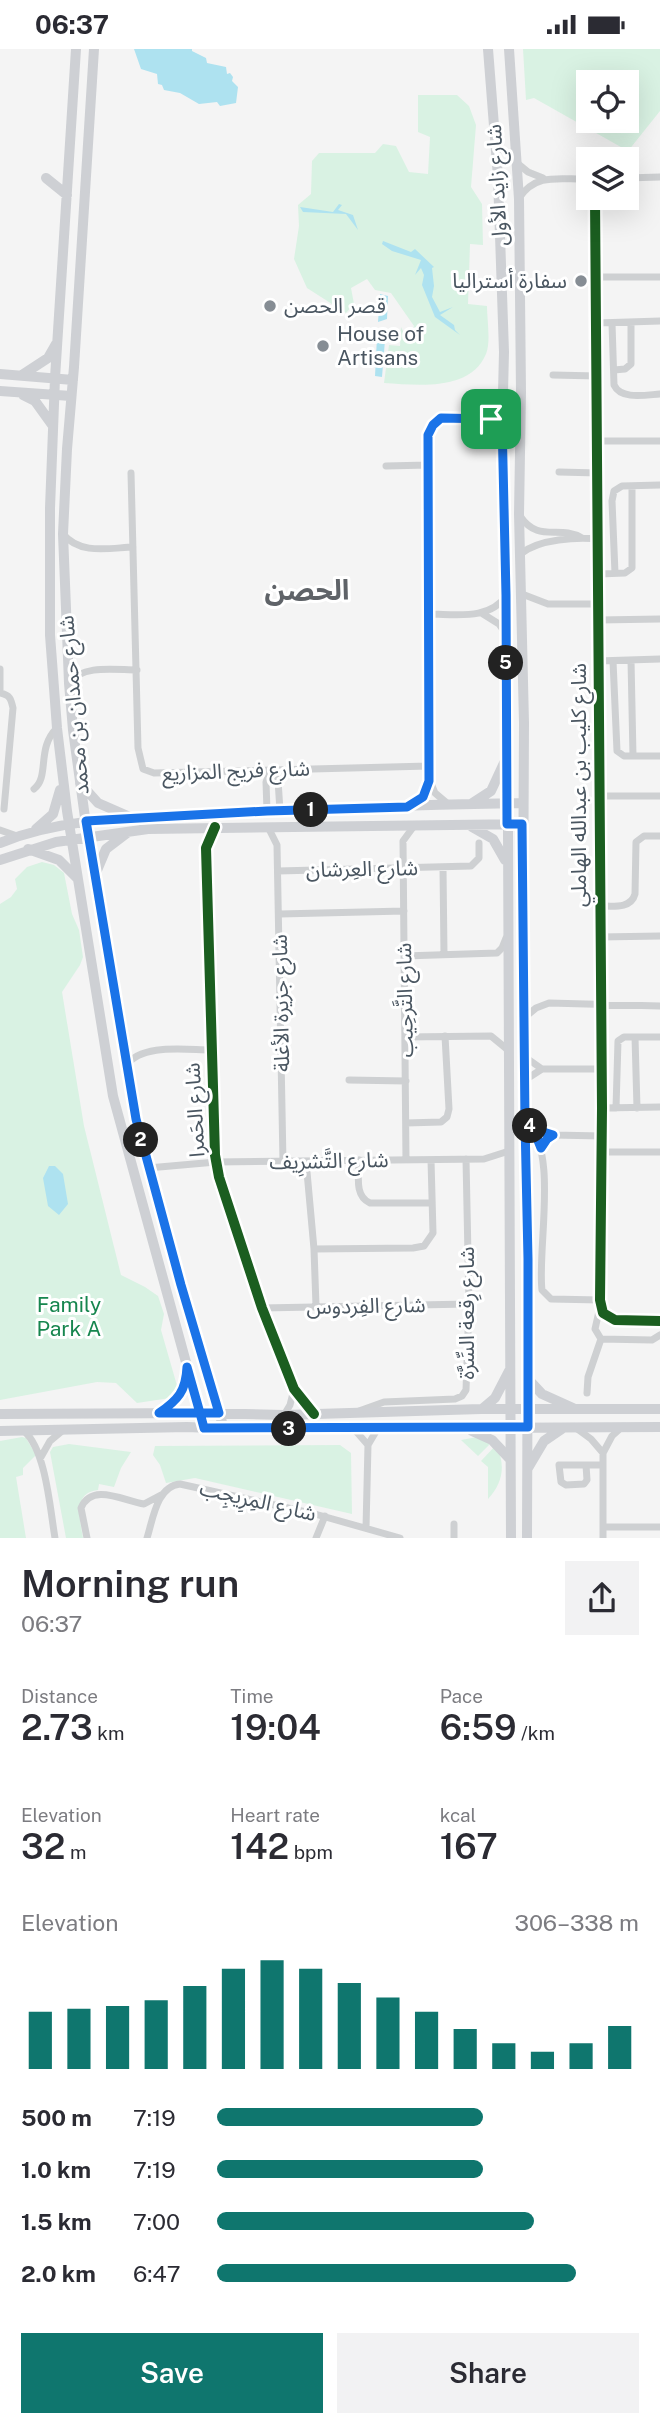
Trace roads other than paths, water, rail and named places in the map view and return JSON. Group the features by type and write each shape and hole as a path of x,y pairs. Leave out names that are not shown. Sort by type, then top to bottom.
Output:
{"main road":[{"name":"شارع حمدان بن محمد","path":"76,49 55,379 50,508 50,635 57,728 69,823 113,1096 204,1428"},
{"name":"شارع حمدان بن محمد","path":"94,49 63,534 69,683 79,782 126,1067 148,1168 224,1429"},
{"name":"شارع زايد الأول","path":"488,49 498,177 504,352 502,420 506,595 511,1538"},
{"name":"شارع زايد الأول","path":"509,49 519,199 519,514 522,552 524,1056 529,1125 527,1472 530,1536"},
{"path":"46,178 67,195"},
{"path":"22,375 48,358 58,340"},
{"path":"0,374 73,380"},
{"path":"0,391 71,396"},
{"path":"19,393 36,401 53,427"},
{"path":"503,402 520,403"},
{"path":"441,418 520,420"},
{"path":"463,418 484,428 503,448"},
{"path":"466,806 491,791 506,756"},
{"path":"31,832 53,814 59,798 62,776"},
{"path":"79,782 98,803 134,818"},
{"path":"0,843 31,832 86,821 267,811 523,803"},
{"path":"0,860 28,849 72,839 131,831 215,827 522,824"},
{"path":"465,825 481,830 491,837 507,866"},
{"path":"94,879 106,849 119,837 131,831"},
{"path":"28,849 60,860 78,879"},
{"path":"159,1413 176,1401 183,1392 187,1367"},
{"path":"481,1409 495,1398 511,1367"},
{"path":"528,1379 542,1394 580,1410"},
{"path":"0,1414 284,1415 481,1409 660,1409"},
{"path":"527,1472 544,1441 570,1427"},
{"path":"0,1431 660,1427"},
{"path":"465,1428 492,1440 510,1459"}],"street":[{"path":"517,163 528,172 547,179"},
{"path":"639,178 660,177"},
{"path":"519,199 530,184 547,179 576,179"},
{"name":"شارع كليب بن عبدالله الهاملي","path":"595,210 603,1108 600,1303 595,1329 601,1339"},
{"path":"596,277 660,277"},
{"path":"597,323 660,321"},
{"path":"614,370 625,369 631,363 631,322"},
{"path":"612,323 615,387 621,394 660,394"},
{"path":"553,375 597,376"},
{"path":"407,807 423,797 429,781 428,435 433,425 441,418"},
{"path":"597,441 660,441"},
{"path":"386,466 428,465"},
{"path":"559,472 598,473"},
{"name":"شارع فريج المزاريع","path":"131,473 142,769 150,773 429,767"},
{"path":"615,573 612,494 617,487 660,485"},
{"path":"599,574 628,572 633,565 632,486"},
{"path":"519,514 530,527 540,532 572,533 582,538"},
{"path":"63,534 73,543 86,548 133,547"},
{"path":"522,552 545,541 598,539"},
{"path":"522,594 548,604 599,604"},
{"path":"482,614 496,607 506,595"},
{"path":"428,614 482,614 494,619 506,634"},
{"path":"599,619 660,619"},
{"path":"597,660 660,659"},
{"path":"631,660 631,756"},
{"path":"613,661 616,747 620,754 660,756"},
{"path":"0,669 0,692 7,694 13,708 3,768 4,809"},
{"path":"69,683 75,675 84,671 137,670"},
{"path":"34,789 41,781 46,742 57,728"},
{"path":"267,811 266,782 270,772 278,780 280,811"},
{"path":"429,781 435,793 450,806"},
{"path":"599,796 660,796"},
{"path":"390,826 403,841 414,826"},
{"name":"شارع الحَمرا","path":"215,827 206,848 216,1162 262,1308 294,1389 314,1414"},
{"name":"شارع جزيرة الأغلة","path":"268,827 277,845 283,1162"},
{"name":"شارع جزيرة الأغلة","path":"277,845 285,827"},
{"name":"شارع الحَمرا","path":"196,828 206,848"},
{"path":"0,830 18,836"},
{"path":"600,906 626,905 633,901 636,842 644,836 660,836"},
{"name":"شارع التَّرحِيب","path":"403,841 406,1160"},
{"path":"443,868 474,865 480,858 479,843"},
{"name":"شارع العِرشان","path":"278,871 443,868 444,954"},
{"path":"280,914 404,911"},
{"path":"600,937 660,936"},
{"path":"404,956 497,953 507,937"},
{"path":"524,1018 536,1008 549,1003 660,1006"},
{"path":"406,1123 441,1122 447,1117 448,1082 444,1036"},
{"path":"405,1037 491,1036 508,1051"},
{"path":"616,1108 617,1045 624,1037 660,1037"},
{"path":"635,1037 637,1108"},
{"path":"126,1067 135,1056 146,1051 211,1049"},
{"path":"524,1056 542,1069"},
{"path":"525,1080 542,1069 601,1069"},
{"path":"349,1080 406,1081"},
{"path":"603,1108 660,1107"},
{"path":"529,1125 553,1135 602,1136"},
{"path":"529,1125 541,1148 544,1191 541,1290 551,1299 600,1303 603,1313 615,1320 660,1321"},
{"path":"541,1148 553,1135"},
{"name":"شارع التَّشرِيف","path":"148,1168 216,1162 489,1158 509,1151"},
{"path":"602,1152 660,1152"},
{"name":"شارع رِقعة السِّرَّة","path":"355,1414 384,1402 459,1398 467,1388 469,1304 466,1159"},
{"path":"359,1160 359,1193 365,1202 432,1203"},
{"path":"314,1248 424,1246 433,1233 431,1160"},
{"path":"306,1161 316,1306"},
{"name":"شارع الفِردوس","path":"262,1308 469,1304"},
{"path":"587,1393 588,1377 601,1339 652,1341 660,1335"},
{"path":"284,1415 294,1389"},
{"path":"570,1427 591,1439 603,1454"},
{"path":"603,1538 603,1454 612,1436 623,1427"},
{"path":"366,1528 368,1445 378,1428"},
{"path":"354,1429 368,1445"},
{"path":"24,1431 35,1443 41,1458 55,1538"},
{"path":"41,1458 50,1441 62,1431"},
{"path":"586,1465 587,1480 584,1484 566,1485 561,1482 558,1465 586,1465 603,1465"},
{"name":"شارع المِرِيجِب","path":"144,1504 162,1495 169,1486 184,1484 325,1516 400,1538"},
{"path":"86,1538 81,1508 88,1497 94,1495 106,1495 144,1504 151,1510 153,1518"},
{"path":"147,1538 162,1495"},
{"path":"316,1538 325,1516"},
{"path":"454,1524 454,1538"},
{"path":"603,1527 660,1527"}],"water":[{"path":"134,49 192,49 206,58 207,63 226,67 227,74 230,73 232,81 238,87 236,103 220,106 217,102 199,104 180,93 164,90 162,85 158,84 157,74 141,69"},
{"path":"339,204 342,205 338,210 353,215 358,230 346,214 303,212 300,207 333,212"},
{"path":"383,241 411,252 415,249 434,267 432,297 440,312 453,307 440,315 454,325 460,335 435,317 422,285 424,275 421,268 415,275 421,260 392,251 382,244"},
{"path":"380,294 388,296 387,319 378,322"},
{"path":"377,337 385,340 382,377 375,376"},
{"path":"49,1166 55,1166 63,1174 68,1204 59,1215 48,1206 43,1178"}],"place":[{"name":"سفارة أستراليا","path":"581,281"},
{"name":"قصر الحصن","path":"270,306"},
{"name":"House of Artisans","path":"323,346"}],"district":[{"name":"الحصن","path":"307,590"}],"park label":[{"name":"Family Park A","path":"69,1317"}]}
